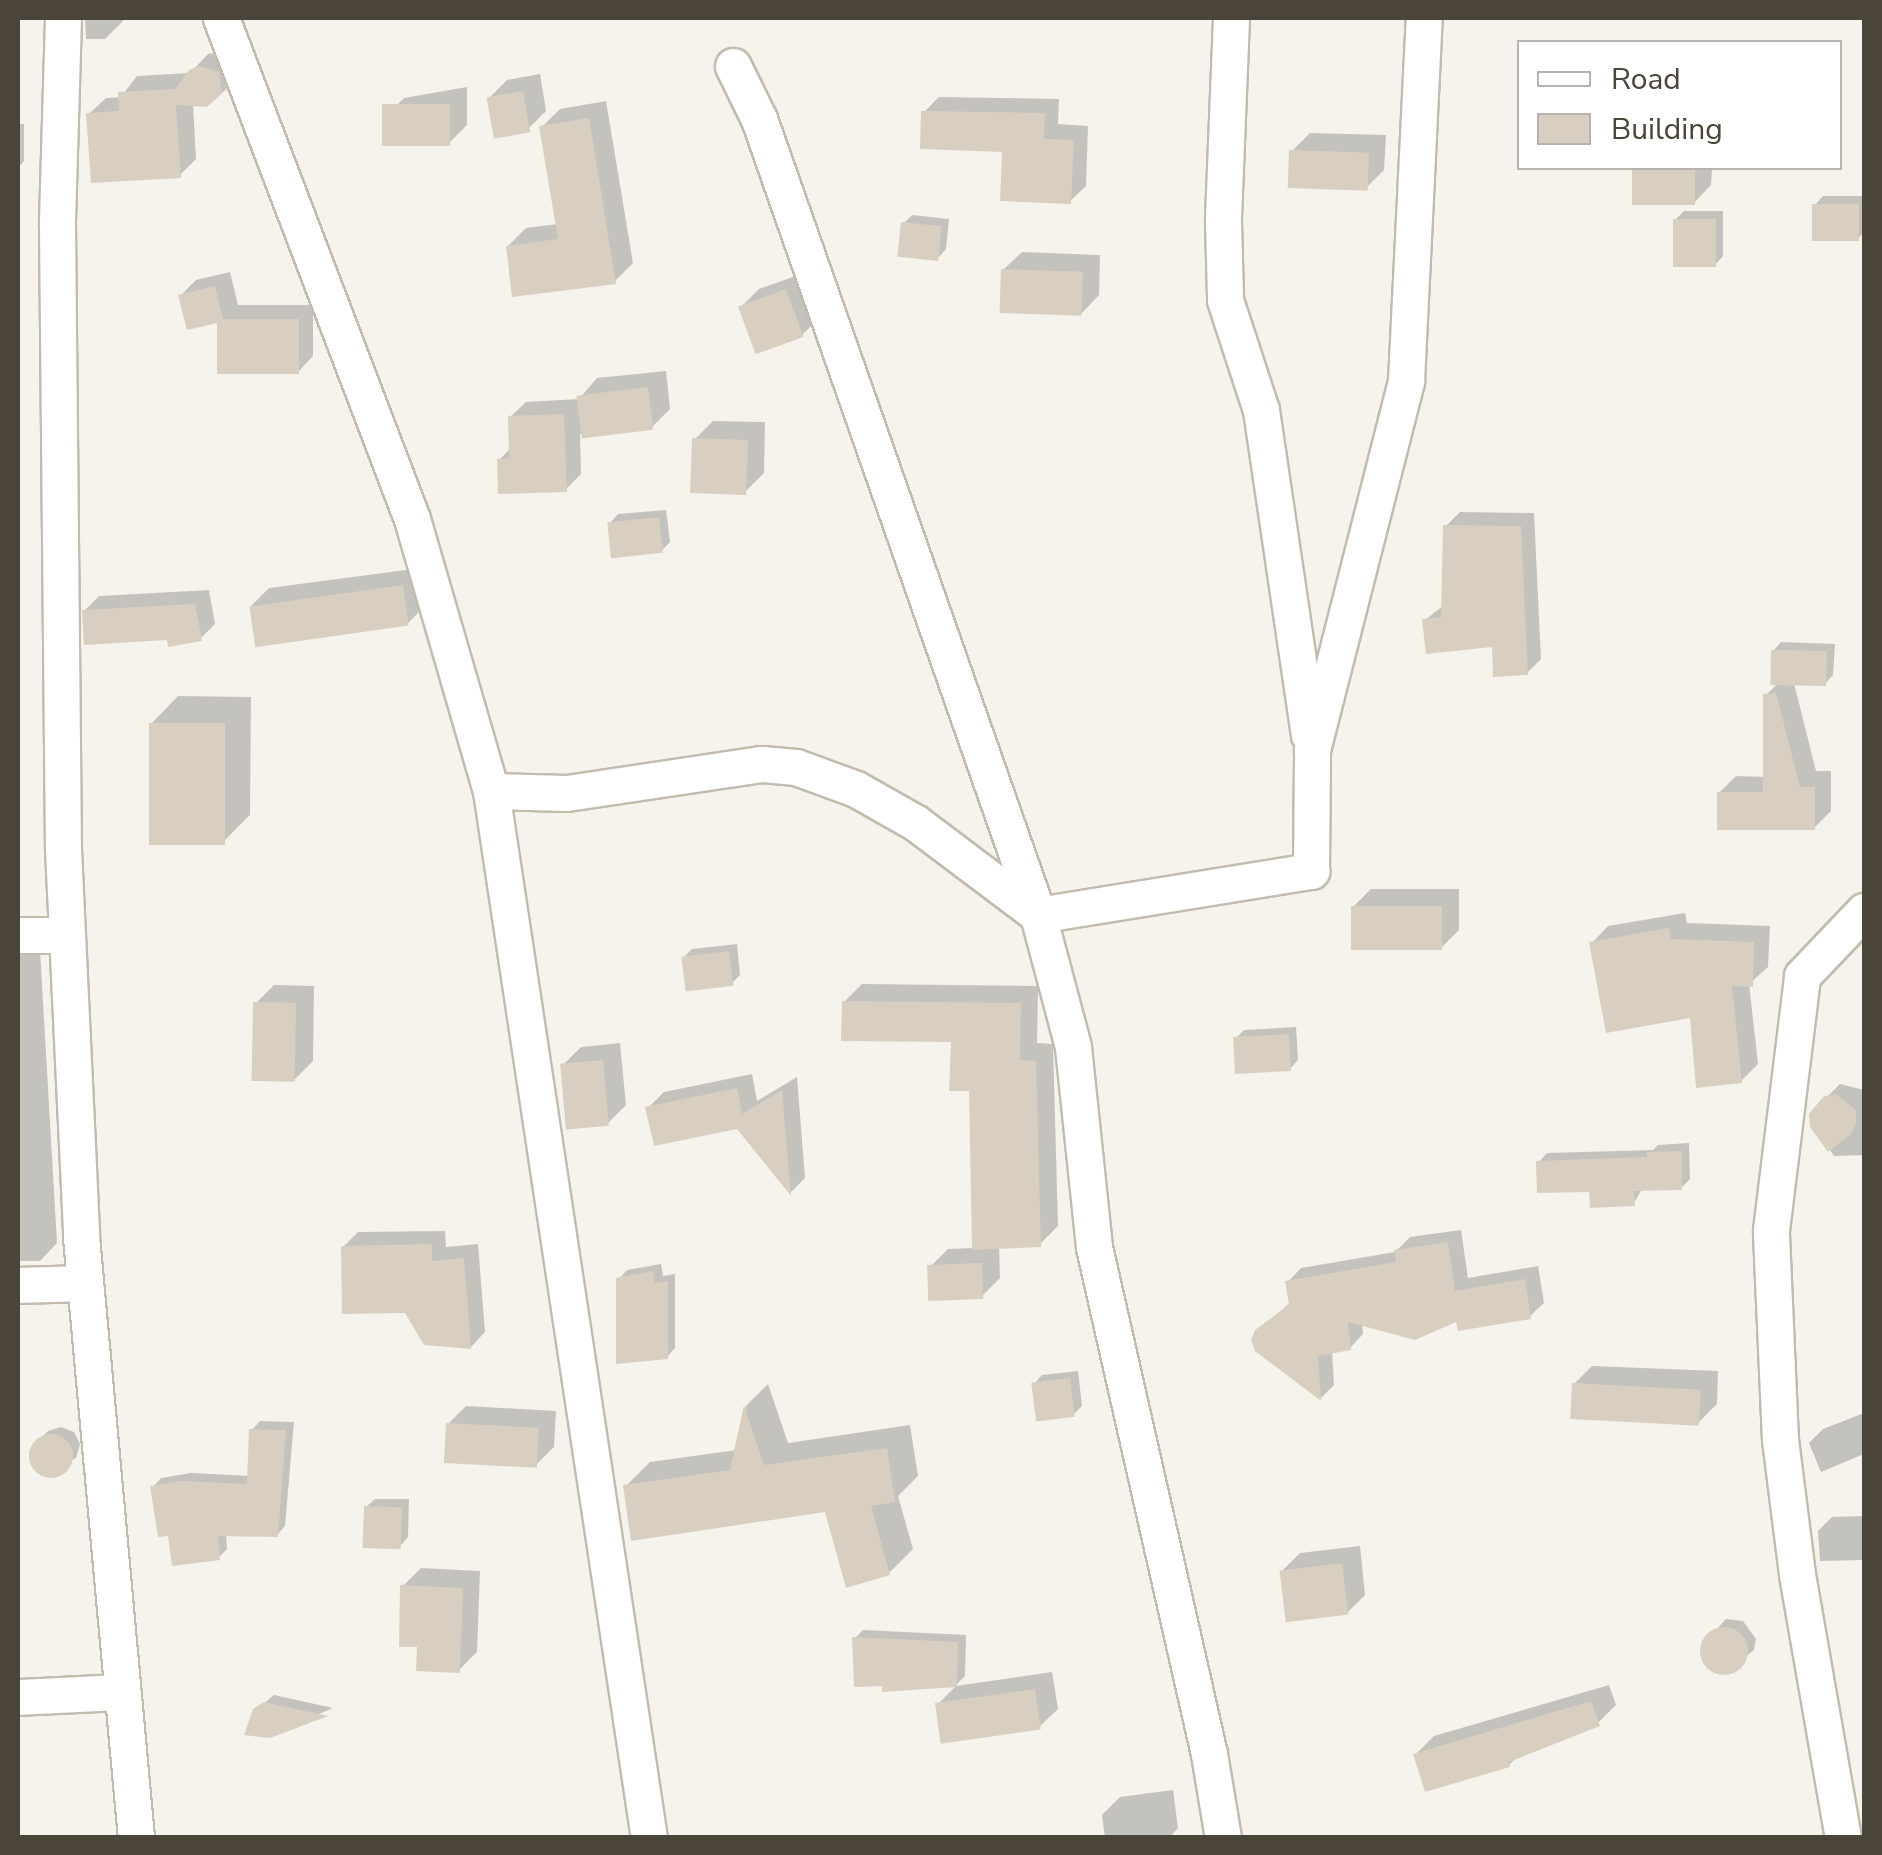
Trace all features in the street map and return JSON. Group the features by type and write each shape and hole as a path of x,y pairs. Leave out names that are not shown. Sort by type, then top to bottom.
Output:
{"street":[{"path":"63,18 57,225 66,934 84,1283 136,1838"},
{"path":"221,18 412,519 492,791 649,1838"},
{"path":"492,791 567,792 762,764 796,766 856,789 916,823 1038,915 1311,870 1312,750 1261,410 1225,300 1223,221 1231,18"},
{"path":"1312,750 1406,381 1424,18"},
{"path":"733,66 759,119 1038,915 1074,1048 1094,1248 1210,1754 1223,1838"},
{"path":"1843,1838 1797,1574 1780,1440 1770,1230 1802,976 1864,910"},
{"path":"18,935 66,934"},
{"path":"18,1285 84,1283"},
{"path":"18,1697 122,1692"}],"building":[{"path":"199,66 219,72 222,93 207,107 176,105 181,178 91,183 86,113 119,111 118,92 175,89 189,70"},
{"path":"523,91 530,132 494,139 487,97"},
{"path":"382,104 450,104 450,146 382,146"},
{"path":"921,111 1045,113 1044,139 1074,140 1071,204 1000,201 1002,152 920,149"},
{"path":"589,118 616,284 512,297 506,246 558,239 539,126"},
{"path":"1289,150 1369,153 1368,191 1288,188"},
{"path":"1632,170 1695,170 1695,205 1632,205"},
{"path":"1812,204 1859,204 1859,241 1812,241"},
{"path":"1673,219 1716,219 1716,267 1673,267"},
{"path":"901,222 942,226 938,261 897,257"},
{"path":"1001,269 1083,272 1081,316 999,313"},
{"path":"215,286 223,319 299,319 299,374 217,374 217,323 187,330 178,295"},
{"path":"786,289 803,337 756,354 738,306"},
{"path":"648,387 653,430 582,438 577,396"},
{"path":"564,414 567,492 498,494 497,459 509,458 508,416"},
{"path":"692,438 748,440 746,495 690,493"},
{"path":"659,517 663,553 611,558 607,522"},
{"path":"1443,525 1521,526 1528,675 1493,677 1492,647 1426,654 1422,619 1441,617"},
{"path":"403,585 409,626 255,647 250,607"},
{"path":"195,604 202,641 168,647 167,640 84,645 82,610"},
{"path":"1771,650 1827,651 1826,686 1770,685"},
{"path":"1776,693 1800,787 1815,787 1815,830 1717,830 1717,792 1763,792 1763,694"},
{"path":"149,723 225,723 225,845 149,845"},
{"path":"1351,906 1442,906 1442,950 1351,950"},
{"path":"1669,928 1671,939 1754,942 1753,987 1732,986 1742,1083 1696,1088 1690,1018 1606,1033 1589,942"},
{"path":"729,951 733,986 686,992 681,957"},
{"path":"842,1001 1021,1003 1020,1060 1036,1061 1041,1247 972,1250 969,1091 949,1091 951,1042 841,1041"},
{"path":"253,1002 296,1003 295,1082 252,1081"},
{"path":"1289,1034 1291,1071 1235,1074 1233,1037"},
{"path":"603,1060 609,1126 566,1129 560,1064"},
{"path":"737,1088 742,1114 782,1090 791,1196 737,1129 654,1146 645,1107"},
{"path":"1837,1095 1856,1110 1856,1123 1851,1134 1828,1152 1810,1127 1809,1114 1824,1096"},
{"path":"1682,1151 1682,1190 1634,1191 1635,1206 1590,1208 1589,1192 1537,1193 1536,1161 1647,1157 1647,1152"},
{"path":"1448,1242 1455,1291 1525,1279 1531,1319 1458,1331 1456,1322 1415,1340 1348,1322 1351,1350 1318,1356 1321,1401 1255,1351 1251,1340 1255,1330 1289,1305 1285,1281 1396,1262 1394,1250"},
{"path":"432,1244 432,1261 464,1258 471,1349 424,1345 405,1313 342,1314 341,1246"},
{"path":"982,1263 983,1299 928,1301 927,1265"},
{"path":"653,1271 655,1283 668,1281 668,1359 616,1364 616,1278"},
{"path":"1070,1378 1075,1417 1036,1421 1031,1383"},
{"path":"1572,1383 1701,1390 1699,1426 1570,1419"},
{"path":"744,1405 764,1465 887,1448 895,1502 871,1506 890,1575 846,1588 825,1512 631,1541 623,1485 730,1470"},
{"path":"446,1423 539,1428 537,1468 444,1463"},
{"path":"249,1429 286,1430 278,1537 218,1536 220,1560 172,1566 168,1536 158,1537 150,1486 181,1481 247,1484"},
{"path":"51,1434 67,1440 73,1456 67,1472 51,1478 35,1472 29,1456 35,1440"},
{"path":"364,1506 402,1507 401,1549 363,1548"},
{"path":"1342,1563 1348,1615 1286,1622 1279,1571"},
{"path":"400,1585 463,1588 460,1673 416,1671 417,1647 399,1647"},
{"path":"1724,1627 1741,1634 1748,1651 1741,1668 1724,1675 1707,1668 1700,1651 1707,1634"},
{"path":"852,1637 958,1642 957,1687 882,1692 882,1686 854,1687"},
{"path":"1035,1689 1041,1730 941,1744 935,1703"},
{"path":"1591,1701 1600,1726 1509,1762 1510,1767 1425,1792 1413,1754"},
{"path":"264,1702 328,1716 270,1738 244,1735 253,1709"}]}
